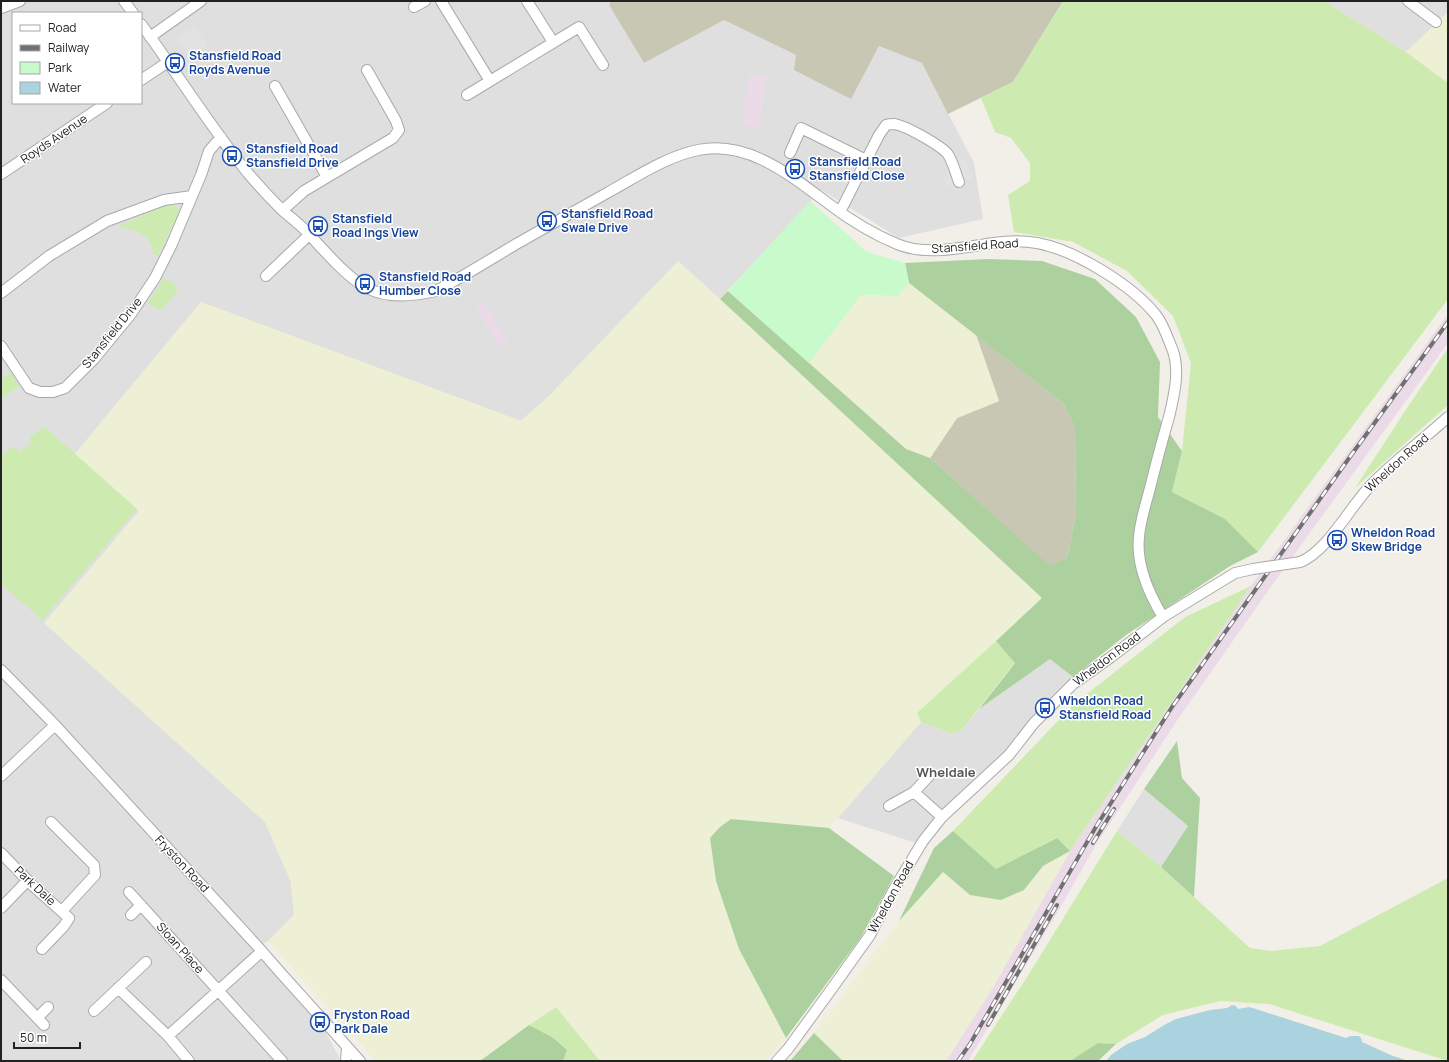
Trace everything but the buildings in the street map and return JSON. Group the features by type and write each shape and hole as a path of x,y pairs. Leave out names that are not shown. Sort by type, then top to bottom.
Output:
{"street":[{"path":"1,8 20,1"},
{"path":"124,1 132,12"},
{"path":"150,37 201,1"},
{"path":"414,7 425,1"},
{"path":"441,1 490,81"},
{"path":"527,1 553,42"},
{"path":"1408,1 1436,22"},
{"name":"Stansfield Road","path":"142,25 248,173 344,270 367,288 382,293 395,295 418,295 436,291 581,207 673,157 700,149 722,148 742,152 775,166 840,212 879,236 900,246 924,250 949,249 1006,241 1036,243 1066,252 1105,273 1136,295 1157,316 1167,335 1174,355 1176,377 1174,398 1138,538 1141,563 1146,582 1153,600 1163,617"},
{"path":"467,95 579,27 603,65"},
{"path":"142,79 168,62"},
{"path":"283,210 304,191 393,138 399,130 396,120 366,70"},
{"path":"275,86 327,177"},
{"name":"Royds Avenue","path":"1,174 106,104"},
{"path":"840,212 879,135 886,125 894,124 926,138 946,153 952,162 958,182"},
{"path":"790,153 801,128 866,160"},
{"name":"Stansfield Drive","path":"1,346 29,388 40,392 53,392 64,388 94,359 122,325 155,278 171,246 201,175 208,151 221,137"},
{"path":"1,293 49,256 107,221 164,200 192,196"},
{"path":"266,276 310,235"},
{"name":"Wheldon Road","path":"777,1061 788,1049 834,987 870,935 893,891 923,840 942,817 1009,755 1034,723 1073,684 1163,617 1235,573 1300,562 1308,559 1322,546 1360,497 1377,478 1448,417"},
{"name":"Fryston Road","path":"1,670 55,725 360,1061"},
{"path":"1,776 55,725"},
{"path":"889,806 914,792 929,776"},
{"path":"914,792 942,817"},
{"path":"51,822 94,865 95,870 95,875 62,911"},
{"name":"Park Dale","path":"1,854 70,918 42,949"},
{"path":"1,908 28,880"},
{"name":"Sloan Place","path":"128,892 282,1061"},
{"path":"131,915 141,905"},
{"path":"168,1036 262,952"},
{"path":"94,1010 146,962"},
{"path":"1,980 44,1025"},
{"path":"118,988 168,1036 189,1061"},
{"path":"37,1018 48,1007"},
{"path":"346,1061 347,1047"}],"shaded area":[{"path":"1,1 611,1 609,5 644,63 724,20 796,55 850,99 879,46 922,63 974,163 983,219 899,238 821,190 720,299 678,262 550,395 521,421 201,302 75,454 139,511 45,623 265,822 291,882 294,915 268,941 259,947 314,1010 341,1061 1,1061"},
{"path":"611,1 1063,1 1013,82 948,114 922,63 879,46 851,99 794,70 796,55 724,20 644,63 609,5"},
{"path":"1324,1 1448,1 1448,12 1406,52"},
{"path":"1448,12 1448,83 1406,52"},
{"path":"195,26 208,46 191,58 177,37"},
{"path":"749,75 766,77 759,130 742,124"},
{"path":"965,159 972,178 948,187 943,176 950,173 957,162"},
{"path":"678,261 1042,598 918,713 921,722 829,828 731,819 711,845 716,881 739,949 786,1038 766,1061 600,1061 556,1007 480,1061 376,1061 268,941 294,915 291,882 265,822 44,623 139,511 75,454 201,302 521,421 550,395"},
{"path":"909,283 976,335 999,401 957,418 930,458 906,449 809,363 861,295 898,296"},
{"path":"484,302 508,342 499,347 476,307"},
{"path":"1448,314 1448,343 1275,581 1178,719 1097,843 1060,908 968,1061 946,1061 994,985 1070,851 1251,586"},
{"path":"976,335 1063,403 1075,428 1076,514 1067,558 1050,567 930,458 957,418 999,401"},
{"path":"1050,659 1073,677 1002,757 916,843 838,818 921,722 952,734 961,731 979,709"},
{"path":"1144,789 1188,826 1161,867 1117,831"},
{"path":"1070,851 994,986 946,1061 843,1061 814,1033 899,921 943,872 970,895 1024,890 1043,866"}],"green space":[{"path":"1063,1 1324,1 1406,52 1448,83 1448,299 1258,552 1225,519 1172,492 1182,451 1191,363 1173,316 1127,271 1071,241 1014,232 1008,195 1030,181 1030,163 1011,138 995,132 981,98 1013,82"},
{"path":"810,201 867,252 905,263 909,283 898,296 861,295 809,363 728,291"},
{"path":"168,204 174,205 180,211 158,256 153,254 150,242 142,234 118,226"},
{"path":"988,259 1042,261 1095,279 1136,317 1160,362 1158,417 1182,451 1172,492 1225,519 1258,552 1230,566 1126,635 1073,677 1050,659 979,709 1015,663 996,641 1042,598 720,299 728,291 906,449 930,458 1050,566 1067,558 1076,514 1075,428 1063,403 909,283 905,263"},
{"path":"164,278 176,285 178,290 164,308 159,310 148,303"},
{"path":"1448,348 1448,405 1355,488 1409,405"},
{"path":"10,371 20,386 1,398 1,379 10,374 8,372"},
{"path":"45,427 137,509 42,620 1,584 1,455 15,446 19,452 32,443 29,437"},
{"path":"1251,586 1070,851 1056,838 996,869 953,831 1074,704 1185,617"},
{"path":"996,641 1015,662 961,731 952,734 921,722 917,713"},
{"path":"1177,741 1182,778 1200,798 1194,897 1161,867 1188,826 1144,789"},
{"path":"731,819 829,828 894,876 861,937 786,1038 739,949 716,881 710,838 720,827"},
{"path":"953,831 996,869 1057,838 1070,851 1043,866 1024,890 1001,900 970,895 943,872 899,921 934,848"},
{"path":"1117,831 1161,867 1250,948 1271,951 1320,946 1448,878 1448,1061 1269,1004 1220,1001 1163,1015 1116,1044 1098,1043 1070,1061 972,1061 1029,974"},
{"path":"556,1007 600,1061 563,1061 566,1050 552,1037 529,1025"},
{"path":"529,1025 552,1037 567,1050 563,1061 480,1061"},
{"path":"814,1033 843,1061 790,1061"},
{"path":"1098,1043 1116,1044 1098,1061 1070,1061"}],"water":[{"path":"1232,1005 1236,1006 1238,1009 1249,1007 1256,1009 1346,1038 1350,1036 1359,1036 1362,1042 1393,1056 1409,1061 1106,1061 1111,1055 1127,1044 1145,1037 1176,1019 1210,1010 1227,1008"}],"railway":[{"path":"958,1061 970,1044 1097,825 1172,707 1448,322"},
{"path":"1093,843 1114,809"},
{"path":"988,1025 1057,905"}],"place":[{"name":"Stansfield Road Royds Avenue","path":"175,63"},
{"name":"Stansfield Road Stansfield Drive","path":"232,156"},
{"name":"Stansfield Road Stansfield Close","path":"795,169"},
{"name":"Stansfield Road Swale Drive","path":"547,221"},
{"name":"Stansfield Road Ings View","path":"318,226"},
{"name":"Stansfield Road Humber Close","path":"365,284"},
{"name":"Wheldon Road Skew Bridge","path":"1337,540"},
{"name":"Wheldon Road Stansfield Road","path":"1045,708"},
{"name":"Fryston Road Park Dale","path":"320,1022"}],"district":[{"name":"Wheldale","path":"946,772"}]}
